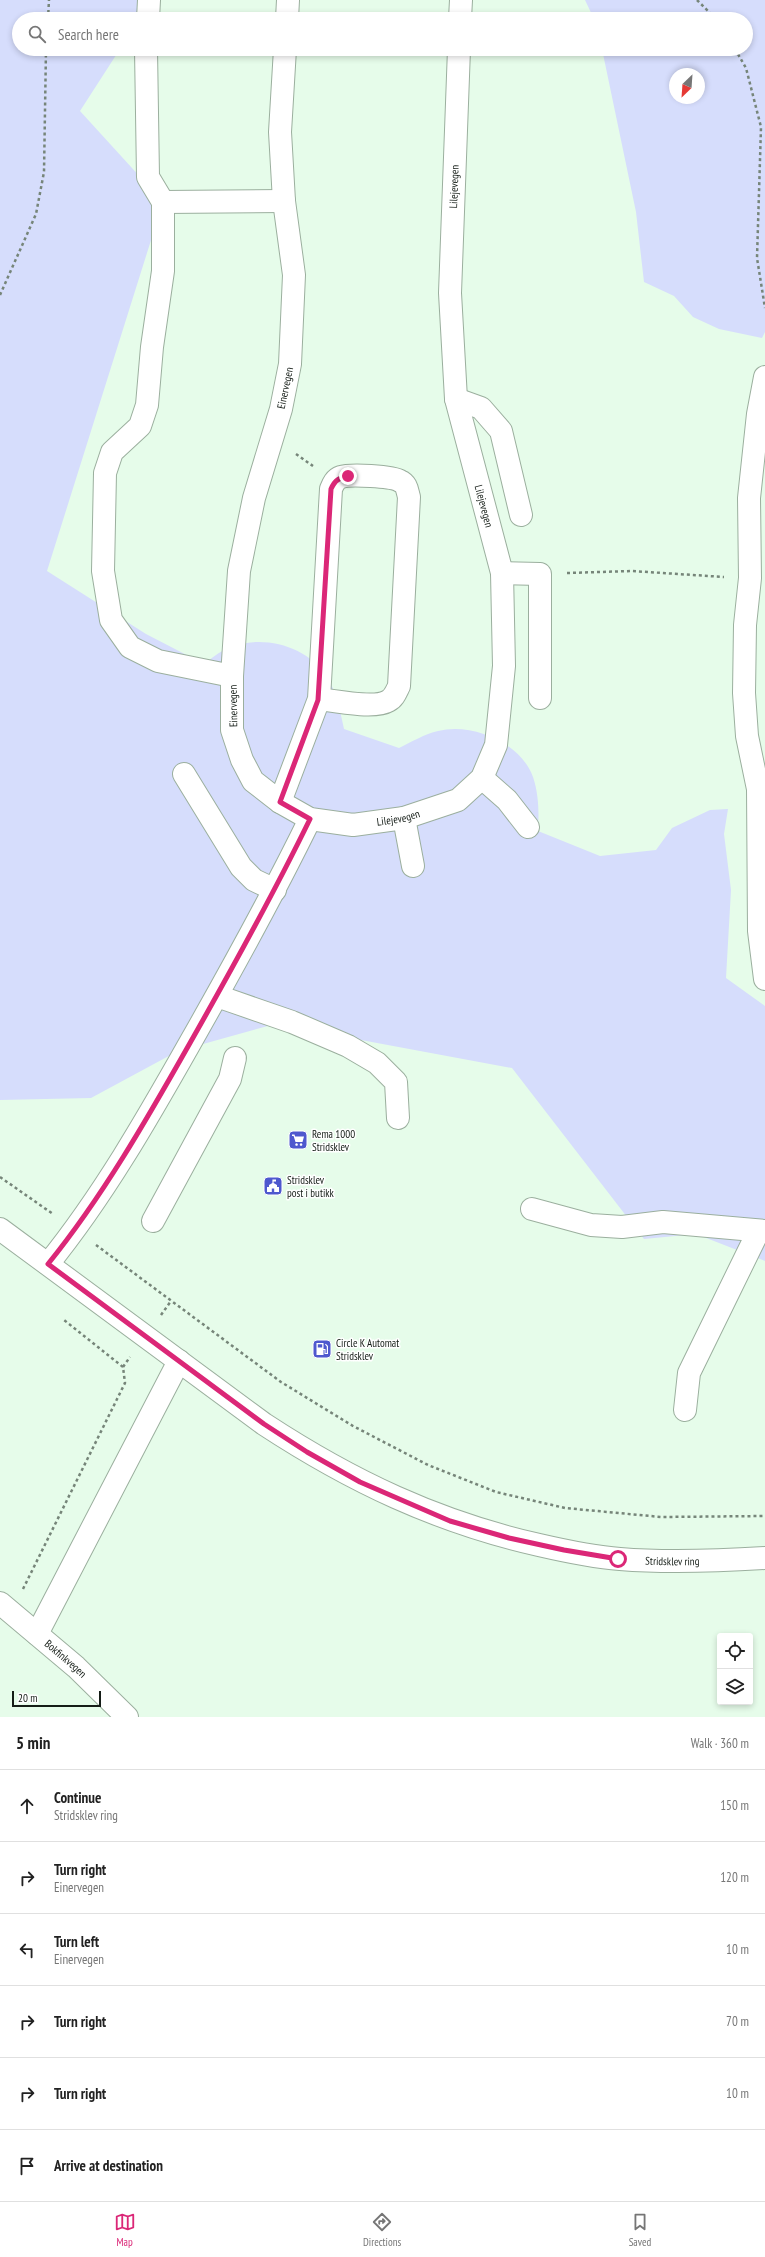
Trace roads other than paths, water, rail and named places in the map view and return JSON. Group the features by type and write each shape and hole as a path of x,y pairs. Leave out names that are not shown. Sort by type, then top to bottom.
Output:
{"street":[{"path":"148,12 149,0"},
{"path":"287,12 288,0"},
{"path":"460,12 461,0"},
{"path":"146,56 148,177 163,202 163,271 152,347 147,405 140,426 112,452 106,473 103,571 111,620 130,647 158,661 232,676"},
{"name":"Einervegen","path":"285,56 280,132 284,201 294,275 290,364 273,433 254,498 239,571 232,676 232,730 242,760 254,781 280,802 310,819"},
{"name":"Lilejevegen","path":"310,819 353,825 404,818 458,800 482,778 496,745 504,666 502,573 456,399 450,293 459,56"},
{"path":"163,202 284,201"},
{"path":"765,377 758,414 750,498 757,579 746,625 744,694 747,736 758,789 759,931 765,979"},
{"path":"456,399 481,408 501,431 520,516"},
{"path":"280,802 318,700 331,489 334,482 340,477 392,478 400,480 406,485 408,497 399,686 394,696 387,702 376,705 318,700"},
{"path":"502,573 540,574 540,698"},
{"path":"184,774 241,867 254,880 275,890"},
{"path":"482,778 507,800 528,827"},
{"path":"404,818 413,866"},
{"path":"48,1264 75,1230 144,1126 275,890 310,819"},
{"path":"217,996 292,1022 348,1046 377,1063 396,1082 398,1118"},
{"path":"153,1221 230,1079 235,1058"},
{"path":"532,1209 591,1225 622,1227 663,1222 762,1231 689,1373 685,1410"},
{"name":"Stridsklev ring","path":"0,1229 264,1424 307,1452 360,1482 450,1521 509,1538 564,1550 618,1559 676,1561 765,1558"},
{"path":"37,1634 178,1361"},
{"name":"Bokfinkvegen","path":"6,1608 76,1667 127,1717"}],"place":[{"name":"Rema 1000 Stridsklev","path":"298,1140"},
{"name":"Stridsklev post i butikk","path":"273,1186"},
{"name":"Circle K Automat Stridsklev","path":"322,1349"}]}
